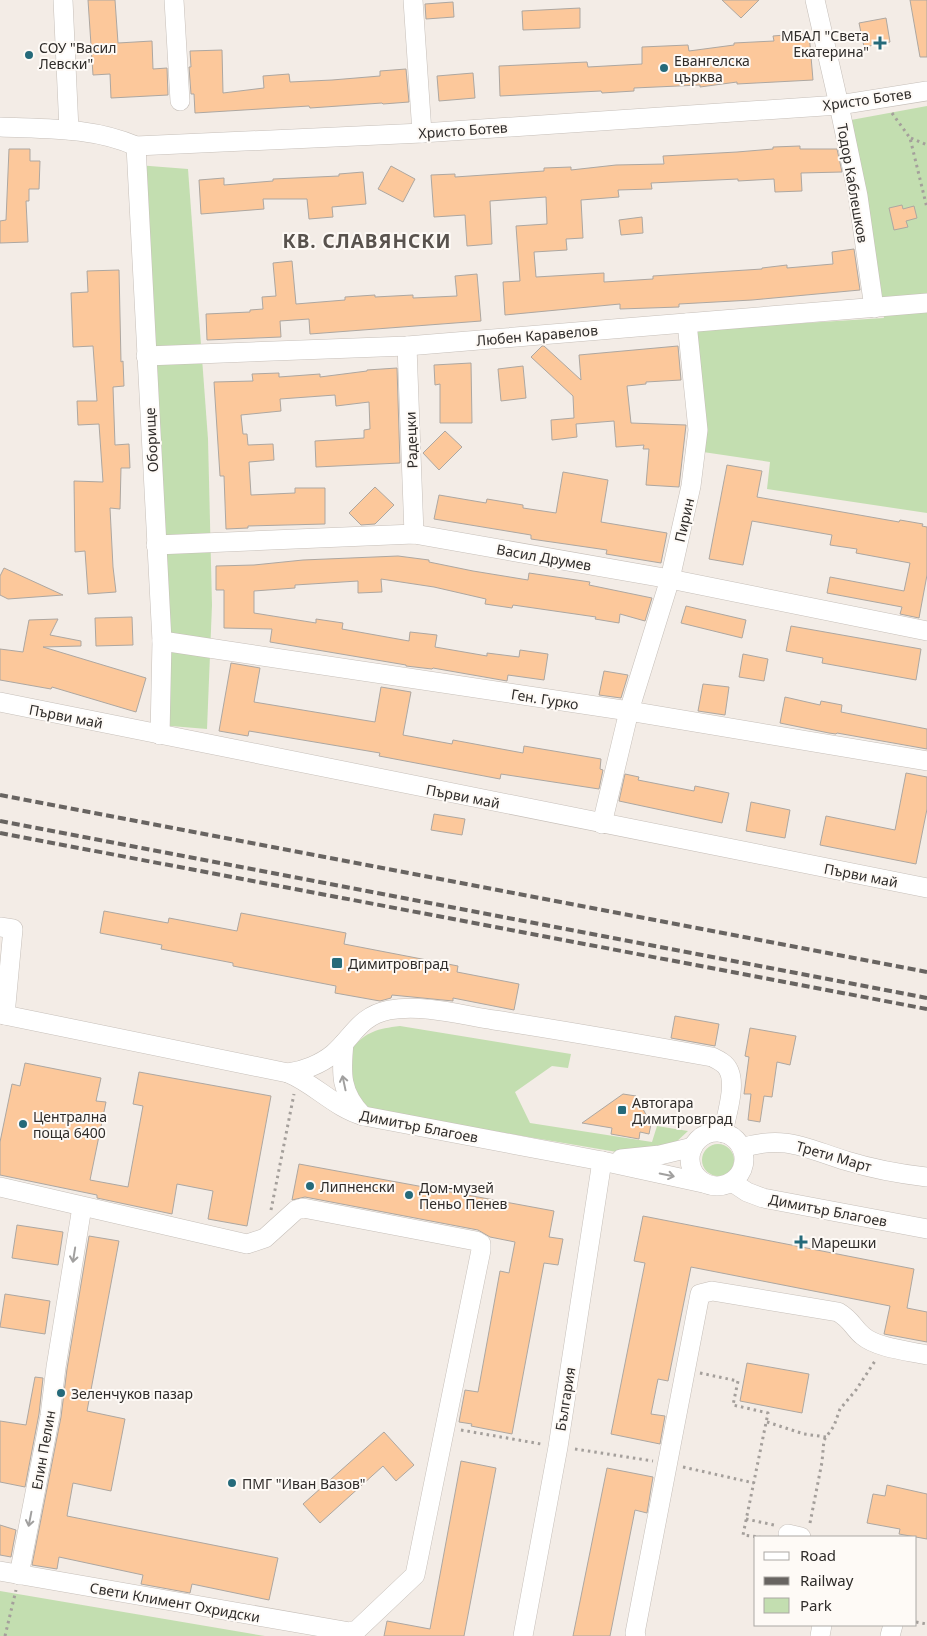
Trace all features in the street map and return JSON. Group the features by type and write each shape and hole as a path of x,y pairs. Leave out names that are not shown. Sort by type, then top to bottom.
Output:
{"street":[{"path":"63,0 69,130"},
{"path":"174,0 180,101"},
{"path":"413,0 422,133"},
{"name":"Тодор Каблешков","path":"814,0 858,196 874,308"},
{"name":"Христо Ботев","path":"0,128 69,130 116,137 136,146 422,133 839,105 927,91"},
{"name":"Оборище","path":"136,146 162,641 160,735"},
{"name":"Любен Каравелов","path":"146,356 407,346 927,303"},
{"name":"Пирин","path":"602,824 629,712 670,579 692,486 698,430 687,323"},
{"name":"Радецки","path":"407,346 414,534"},
{"name":"Васил Друмев","path":"156,546 414,534 670,579 927,630"},
{"name":"Ген. Гурко","path":"162,641 629,712 927,761"},
{"name":"Първи май","path":"0,702 927,888"},
{"path":"0,927 13,929 3,1014"},
{"path":"290,1082 299,1071 332,1055 359,1024 373,1016 388,1010 425,1009 712,1057 728,1067 731,1075 730,1098 723,1133"},
{"name":"Димитър Благоев","path":"3,1014 290,1082 302,1079 351,1113 602,1161 702,1183"},
{"path":"344,1043 342,1062 344,1086 354,1107 364,1116"},
{"path":"723,1133 732,1136 742,1148 744,1156 743,1167 740,1174 732,1182 721,1187 702,1183 695,1176 690,1166 693,1146 699,1139 708,1134 723,1133"},
{"name":"Трети Март","path":"742,1148 771,1142 793,1144 864,1166 927,1177"},
{"path":"602,1161 660,1155 693,1146"},
{"name":"България","path":"523,1636 558,1447 602,1161"},
{"name":"Димитър Благоев","path":"732,1182 747,1192 764,1198 927,1230"},
{"path":"0,1188 247,1244 265,1238"},
{"name":"Елин Пелин","path":"19,1574 50,1416 82,1207"},
{"name":"Свети Климент Охридски","path":"0,1571 350,1632 357,1630 416,1574 481,1244 476,1241 303,1208 296,1210 265,1238"},
{"path":"636,1636 635,1632 700,1294 712,1291 838,1312 848,1318 863,1336 873,1343 927,1355"}],"path":[{"path":"881,99 910,138 927,208"},
{"path":"910,138 927,145"},
{"path":"265,1238 294,1095 290,1082"},
{"path":"800,1533 822,1462 824,1440 834,1426 840,1409 856,1390 884,1345"},
{"path":"685,1370 738,1381 734,1405 768,1413 743,1534 754,1536"},
{"path":"767,1422 804,1434 826,1437"},
{"path":"667,1463 754,1483"},
{"path":"5,1636 19,1574"}],"green space":[{"path":"927,106 927,513 767,489 770,462 703,452 706,418 697,330 884,318 851,120"},
{"path":"137,165 188,169 208,439 212,605 207,729 159,725"},
{"path":"400,1026 571,1054 568,1068 552,1066 515,1092 530,1123 652,1142 657,1126 688,1131 674,1144 617,1152 365,1109 349,1087 351,1049 362,1038 373,1032"},
{"path":"718,1144 730,1148 734,1160 730,1172 718,1176 706,1172 702,1160 706,1148"},
{"path":"0,1591 265,1636 0,1636"}],"building":[{"path":"88,0 115,0 118,43 152,41 153,69 167,68 168,95 111,98 110,74 93,75"},
{"path":"722,0 759,0 741,18"},
{"path":"910,0 927,0 927,57 920,57"},
{"path":"453,2 454,17 426,19 425,4"},
{"path":"580,8 580,28 523,30 522,11"},
{"path":"886,18 890,42 864,47 859,23"},
{"path":"809,33 813,80 737,84 737,82 700,87 700,85 634,88 634,91 602,93 601,91 500,96 499,66 587,62 588,67 642,64 642,47 688,45 689,51 734,45 734,43 774,41 773,36"},
{"path":"222,50 223,93 264,88 263,76 289,74 290,82 332,80 380,76 380,71 406,69 409,102 195,113 194,94 191,94 190,51"},
{"path":"473,73 475,98 439,101 437,76"},
{"path":"800,146 800,149 837,149 842,172 801,173 802,191 775,192 774,179 738,181 738,179 651,183 652,189 618,190 619,197 581,200 583,238 566,239 567,250 534,252 536,277 604,273 604,282 653,279 653,276 762,269 787,265 787,268 833,264 832,252 854,249 860,290 752,300 679,304 679,307 620,309 620,304 505,315 503,282 520,281 516,226 547,224 546,197 490,201 492,244 467,246 465,215 434,217 431,175 455,174 455,177 544,171 544,168 571,167 571,170 616,165 664,164 663,156"},
{"path":"9,149 30,149 30,161 40,161 39,189 29,189 29,201 26,201 28,242 0,243 0,221 6,220"},
{"path":"391,166 415,179 403,202 378,189"},
{"path":"363,172 366,204 332,207 333,217 309,219 307,199 263,199 264,209 201,214 199,180 224,178 224,185 273,181 273,179 339,176 339,174"},
{"path":"902,205 903,209 914,206 917,218 906,221 908,227 894,230 889,208"},
{"path":"642,217 643,233 621,235 619,220"},
{"path":"292,261 296,304 345,300 345,297 375,295 375,297 413,295 413,298 457,296 455,276 477,274 481,321 310,334 309,319 280,321 281,337 207,340 206,314 250,312 250,310 263,309 262,297 276,296 273,263"},
{"path":"119,270 121,362 123,361 124,386 113,387 115,445 129,444 130,468 121,468 120,509 110,508 116,592 88,594 85,551 75,552 74,481 103,482 99,424 78,425 77,401 97,401 93,346 73,347 71,293 88,292 87,271"},
{"path":"542,346 581,380 579,355 678,346 681,380 646,382 646,384 627,386 631,423 686,425 679,487 646,485 649,449 643,449 644,445 616,447 614,421 576,424 577,437 552,440 551,420 574,418 573,396 531,357"},
{"path":"471,363 472,423 440,423 440,384 435,385 434,365"},
{"path":"523,366 526,398 501,401 498,369"},
{"path":"397,368 400,463 316,467 315,441 364,438 364,430 370,429 369,402 336,406 335,395 280,399 281,411 241,415 243,434 247,434 248,445 273,444 274,460 249,462 251,495 295,493 295,488 325,488 325,524 248,526 248,528 226,529 224,476 220,476 214,382 253,381 252,374 279,373 279,377 320,374 320,377"},
{"path":"445,431 462,447 439,470 423,453"},
{"path":"727,465 762,471 757,497 899,522 900,520 923,524 922,526 927,527 927,575 919,618 900,614 902,607 827,593 830,577 904,591 910,563 856,553 857,549 830,545 832,535 752,521 743,565 709,559"},
{"path":"563,472 608,480 601,522 667,533 661,563 606,554 607,550 531,539 531,535 434,519 439,495 486,503 487,499 523,505 523,508 556,513"},
{"path":"375,487 394,505 375,524 361,525 349,513"},
{"path":"398,556 429,560 429,562 473,571 528,580 529,573 590,582 589,585 652,598 645,621 620,614 619,623 595,619 596,617 513,605 512,608 485,604 486,599 434,587 381,579 382,592 358,593 358,581 295,585 295,588 254,591 254,613 316,623 316,619 343,623 342,629 409,641 410,632 437,635 435,647 487,656 487,653 519,657 520,650 548,654 544,680 508,675 507,681 433,668 406,666 270,642 272,629 224,628 224,590 216,590 216,566"},
{"path":"4,568 63,595 8,599 0,595 0,576"},
{"path":"686,606 746,620 742,638 681,623"},
{"path":"132,617 133,645 96,646 95,618"},
{"path":"58,619 50,635 81,641 81,646 43,647 146,678 136,712 52,687 51,689 0,680 0,649 23,652 29,620"},
{"path":"791,626 921,649 916,680 822,663 823,658 786,651"},
{"path":"743,654 768,659 764,681 739,677"},
{"path":"231,663 260,668 254,702 375,722 381,687 411,692 403,735 452,744 453,740 523,753 524,746 601,759 600,769 603,770 599,789 501,774 500,779 379,756 380,753 249,731 248,736 219,731"},
{"path":"604,671 628,675 621,698 599,695"},
{"path":"703,684 729,687 725,715 698,711"},
{"path":"785,697 820,705 821,701 842,705 841,712 927,729 927,749 780,723"},
{"path":"906,773 927,777 927,809 916,864 820,845 826,816 895,830"},
{"path":"625,774 639,777 638,780 694,791 695,786 729,793 722,823 619,801"},
{"path":"751,802 790,810 785,838 746,831"},
{"path":"434,814 465,819 462,835 431,830"},
{"name":"Димитровград","path":"104,911 168,923 169,918 237,931 241,913 346,933 344,944 458,966 457,972 519,984 514,1010 453,998 453,1001 392,995 391,998 380,1001 335,993 336,986 233,966 233,963 161,949 162,945 100,933"},
{"path":"675,1016 719,1024 715,1046 671,1038"},
{"path":"750,1028 796,1036 790,1065 777,1062 772,1097 764,1096 760,1122 748,1120 751,1094 744,1094 749,1057 745,1056"},
{"path":"25,1063 101,1078 96,1101 106,1102 90,1180 128,1187 143,1106 133,1104 139,1072 271,1096 247,1226 208,1219 213,1191 177,1184 172,1214 97,1198 97,1195 0,1175 0,1142 12,1084 20,1086"},
{"name":"Автогара Димитровград","path":"623,1094 636,1096 651,1124 649,1134 640,1132 639,1139 611,1134 612,1128 582,1123"},
{"path":"299,1164 554,1211 549,1237 563,1239 558,1265 544,1263 512,1434 459,1422 465,1390 478,1392 500,1271 509,1273 515,1242 490,1237 478,1230 305,1197 292,1200"},
{"path":"643,1216 914,1269 907,1308 927,1312 927,1342 884,1334 890,1306 691,1267 668,1381 658,1379 651,1414 665,1416 660,1444 611,1434 645,1263 634,1261"},
{"path":"17,1225 63,1232 58,1265 12,1258"},
{"path":"89,1236 119,1241 87,1411 125,1419 111,1491 73,1483 67,1516 278,1558 269,1600 192,1584 190,1593 141,1584 143,1575 59,1557 57,1569 32,1565 61,1417"},
{"path":"5,1294 50,1301 45,1334 0,1327"},
{"path":"747,1363 809,1374 802,1413 740,1401"},
{"path":"35,1377 43,1378 39,1414 25,1487 0,1482 0,1421 26,1425"},
{"path":"384,1432 414,1465 396,1481 383,1466 320,1523 303,1504"},
{"path":"461,1461 496,1468 464,1636 384,1636 387,1621 430,1629"},
{"path":"607,1468 653,1477 647,1513 635,1510 610,1636 573,1636"},
{"path":"887,1485 927,1494 927,1539 899,1534 900,1529 867,1523 873,1494 885,1496"},
{"path":"0,1525 16,1530 11,1557 0,1555"}],"railway":[{"path":"0,795 927,972"},
{"path":"0,821 927,998"},
{"path":"0,833 927,1009"}],"place":[{"name":"МБАЛ \"Света Екатерина\"","path":"880,43"},
{"name":"СОУ \"Васил Левски\"","path":"29,55"},
{"name":"Евангелска църква","path":"664,68"},
{"name":"Димитровград","path":"337,963"},
{"name":"Автогара Димитровград","path":"622,1110"},
{"name":"Централна поща 6400","path":"23,1124"},
{"name":"Липненски","path":"310,1186"},
{"name":"Дом-музей Пеньо Пенев","path":"409,1195"},
{"name":"Марешки","path":"801,1242"},
{"name":"Зеленчуков пазар","path":"61,1393"},
{"name":"ПМГ \"Иван Вазов\"","path":"232,1483"}],"district":[{"name":"КВ. СЛАВЯНСКИ","path":"367,241"}]}
